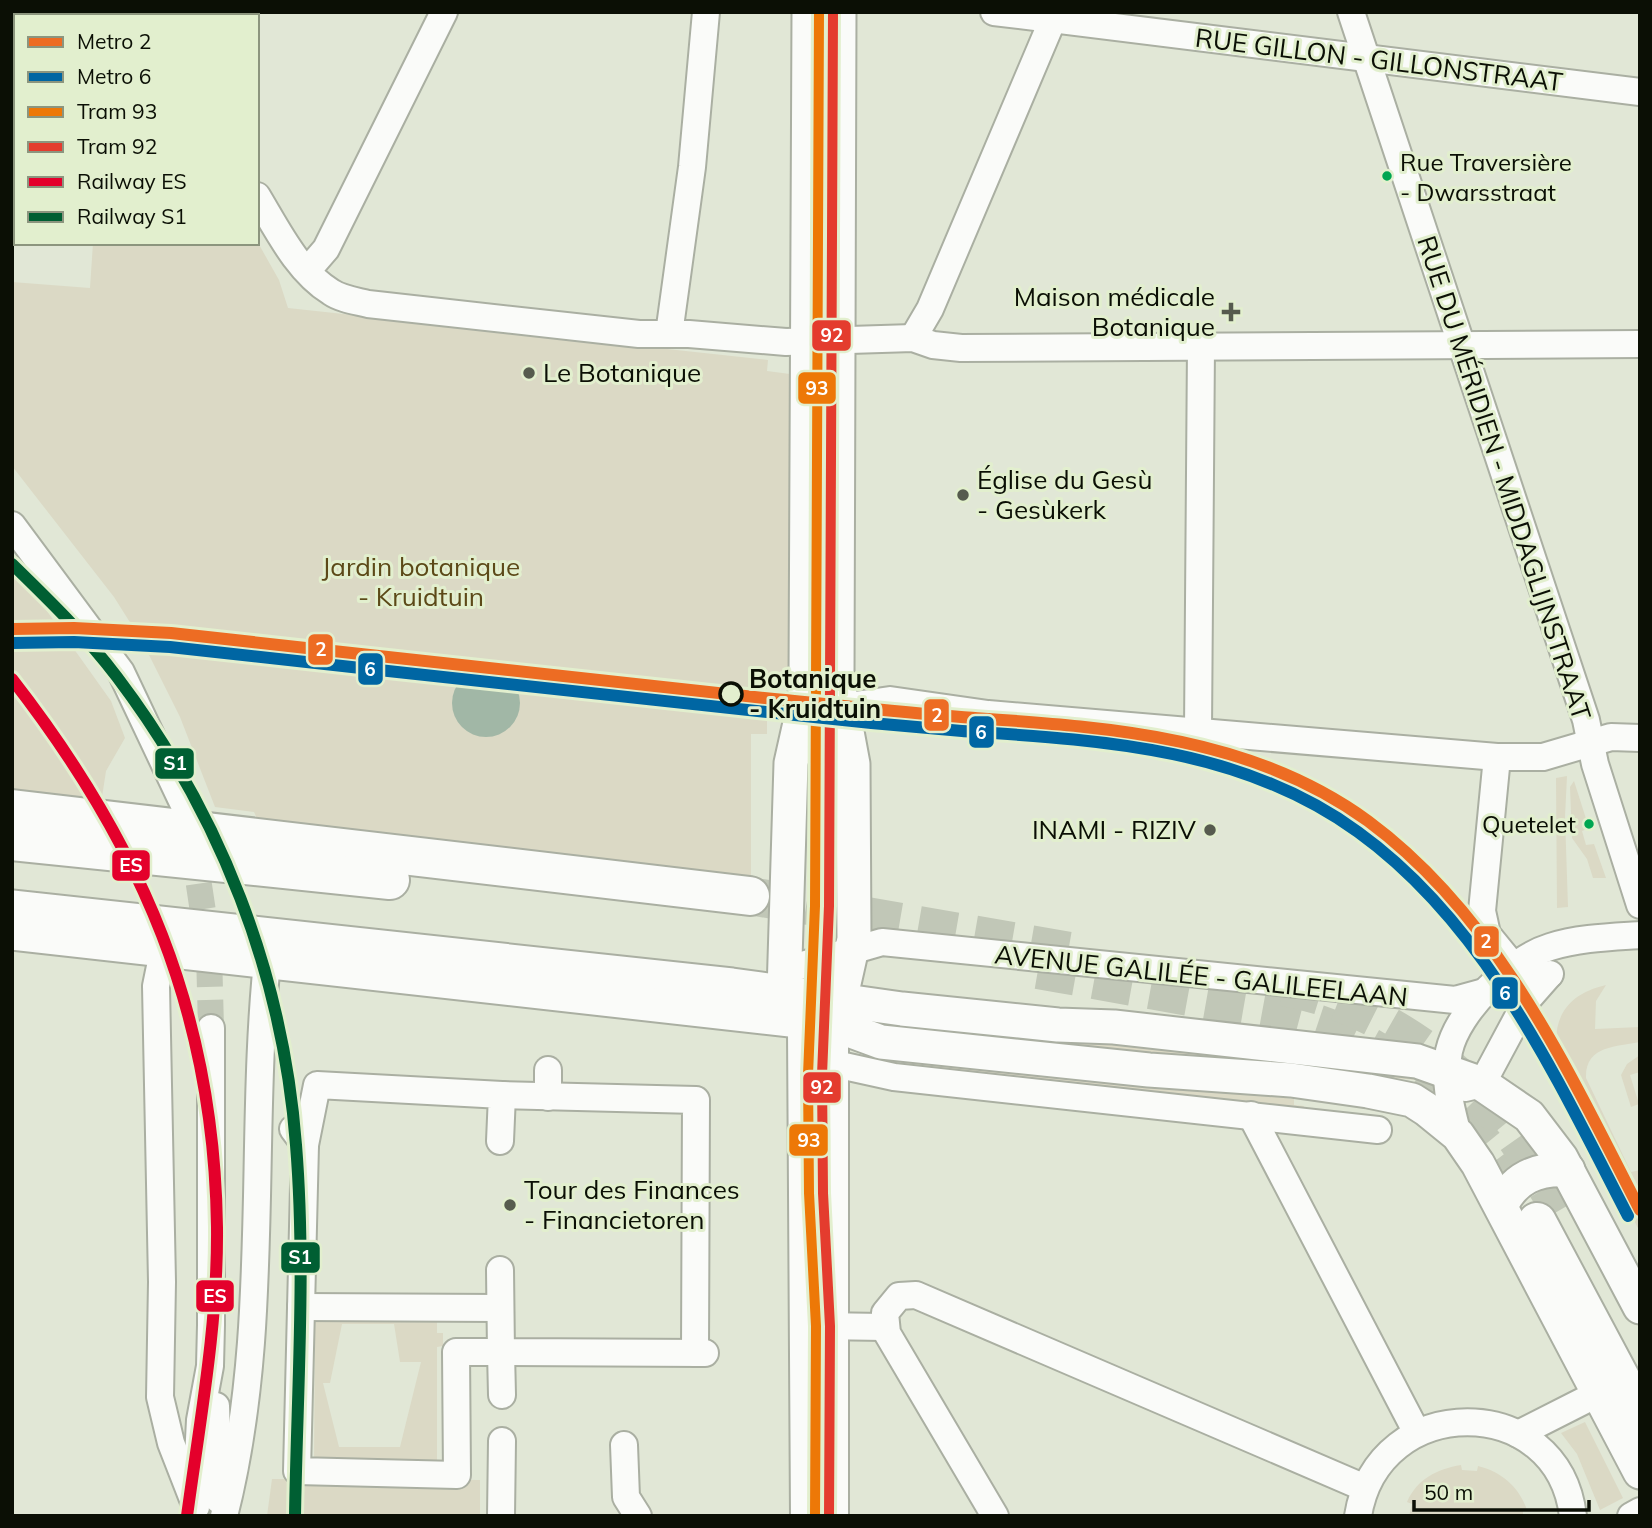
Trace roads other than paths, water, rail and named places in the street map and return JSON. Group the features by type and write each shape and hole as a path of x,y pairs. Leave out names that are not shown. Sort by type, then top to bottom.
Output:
{"highway":[{"path":"12,810 750,906 12,841"},
{"path":"1640,1362 1549,1216 1640,1415"}],"main road":[{"path":"809,12 837,678 853,764 854,939 837,1011"},
{"path":"789,994 791,763 804,705 839,12"},
{"path":"12,907 165,937"},
{"path":"12,933 165,937 789,994 837,1011 881,1042 1149,1070 1304,1082 1412,1100 1458,1135 1501,1206 1640,1472"},
{"path":"837,1011 902,1009 1058,1026 1114,1027 1403,1059 1447,1081 1482,1084 1529,1116 1568,1170 1640,1307"},
{"path":"1501,1206 1510,1189 1528,1175 1541,1170 1568,1170"}],"street":[{"path":"307,271 326,249 444,12"},
{"path":"669,334 692,167 706,12"},
{"name":"RUE GILLON - GILLONSTRAAT","path":"994,12 1054,15 1366,57 1393,63 1640,92"},
{"name":"RUE DU MÉRIDIEN - MIDDAGLIJNSTRAAT","path":"1351,12 1459,345 1586,720 1640,905"},
{"path":"913,338 930,309 1054,15"},
{"path":"259,199 281,237 307,271 331,292 368,304 639,334 822,342 913,338 933,345 961,348 1640,344"},
{"path":"1198,730 1201,346"},
{"path":"12,526 121,672 184,806"},
{"path":"804,705 827,709 890,700 988,714 1497,757 1543,757 1611,737 1640,738"},
{"path":"1497,757 1482,911 1487,934 1514,967"},
{"path":"1458,1135 1447,1081 1450,1048 1482,994 1514,967 1552,946 1640,935"},
{"path":"165,937 156,986 162,1282 160,1397 171,1443 203,1513"},
{"path":"1482,1084 1527,1000 1566,958 1598,939"},
{"name":"AVENUE GALILÉE - GALILEELAAN","path":"789,994 851,952 882,942 1411,998 1455,1000 1550,974"},
{"path":"225,1516 240,1455 249,1390 261,1037 268,948"},
{"path":"789,994 801,1031 804,1516"},
{"path":"835,1516 836,1326 845,1067 837,1011"},
{"path":"203,1513 218,1418 210,1366 211,1028"},
{"path":"845,1067 908,1079 1378,1130"},
{"path":"550,1078 696,1100 700,1353 501,1352 450,1346 457,1475 307,1475 297,1471 302,1307 299,1137 317,1085 502,1095 550,1078"},
{"path":"1412,1100 1447,1081"},
{"path":"500,1141 502,1095"},
{"path":"1251,1115 1417,1433"},
{"path":"500,1270 502,1395"},
{"path":"995,1516 884,1327 885,1313 892,1300 906,1294 916,1295 1365,1488"},
{"path":"302,1307 500,1308"},
{"path":"803,1326 884,1327"},
{"path":"1518,1434 1599,1393"},
{"path":"1358,1516 1365,1488 1392,1450 1432,1426 1464,1421 1496,1425 1532,1443 1555,1467 1569,1496 1573,1516"},
{"path":"501,1516 502,1441"},
{"path":"624,1445 626,1497 638,1516"},
{"path":"1630,1516 1640,1511"}],"tunnel":[{"path":"193,845 209,952 211,1028"},
{"path":"750,896 1082,953"},
{"path":"1038,970 1277,1013 1348,1035 1378,1051 1433,1091 1481,1140 1521,1195"},
{"path":"1283,987 1316,995 1379,1020 1437,1058 1463,1080 1509,1129 1560,1210"}],"tram line":[{"name":"93","path":"815,1516 816,1326 809,1193 808,1075 815,906 819,12"},
{"name":"92","path":"829,1516 830,1326 823,1193 822,1075 829,906 833,12"},
{"path":"816,757 827,672"}],"metro line":[{"name":"2","path":"12,629 74,628 171,633 774,699 1068,725 1173,740 1224,752 1274,769 1322,792 1368,821 1414,860 1455,903 1492,949 1526,999 1557,1051 1640,1210"},
{"name":"6","path":"12,643 74,642 170,647 846,720 1117,744 1218,765 1266,782 1313,804 1358,832 1404,870 1445,912 1515,1008 1574,1111 1628,1216"}],"rail line":[{"name":"S1","path":"12,564 93,647 154,729 187,783 215,840 240,898 261,958 289,1081 299,1191 301,1284 295,1516"},
{"name":"ES","path":"12,679 58,742 98,805 133,869 162,935 185,1004 202,1075 213,1149 217,1263 207,1372 187,1516"}],"place":[{"name":"Rue Traversière - Dwarsstraat","path":"1387,176"},
{"name":"Maison médicale Botanique","path":"1231,312"},
{"name":"Le Botanique","path":"529,373"},
{"name":"Église du Gesù - Gesùkerk","path":"963,495"},
{"name":"Botanique - Kruidtuin","path":"731,694"},
{"name":"Quetelet","path":"1589,824"},
{"name":"INAMI - RIZIV","path":"1210,830"},
{"name":"Tour des Finances - Financietoren","path":"510,1205"}],"park label":[{"name":"Jardin botanique - Kruidtuin","path":"421,582"}]}
